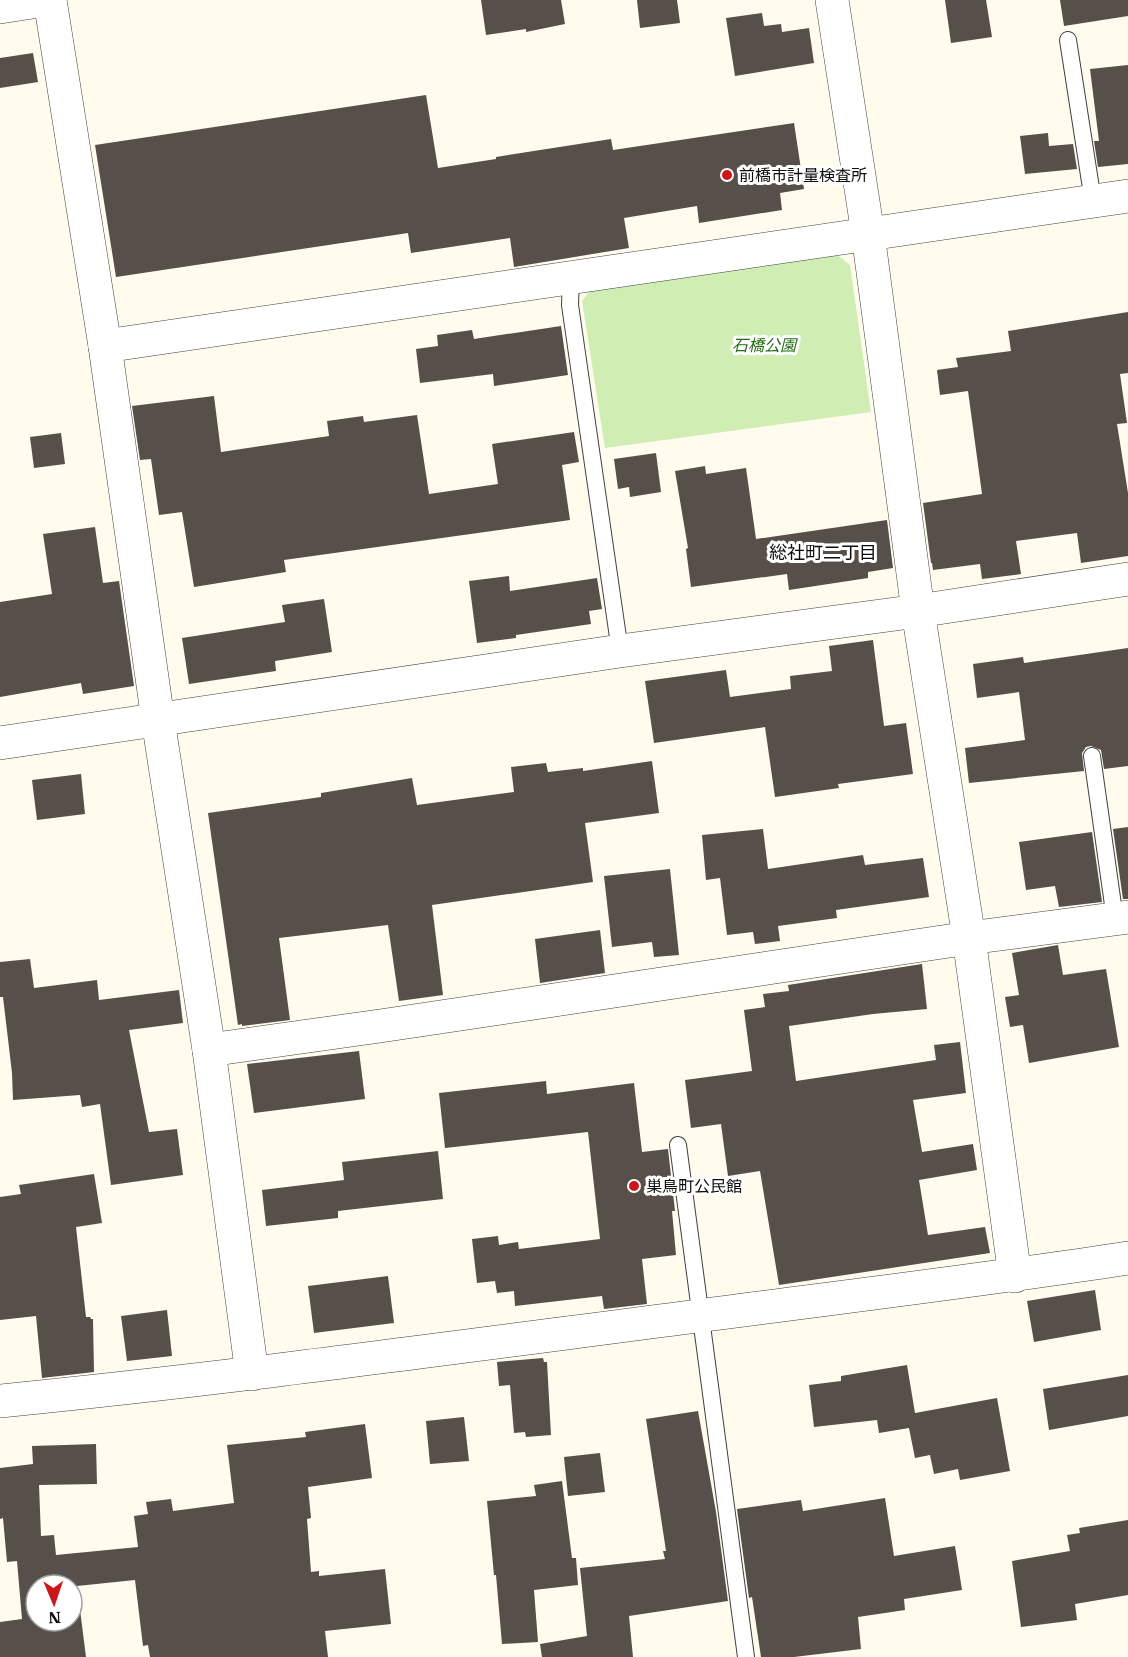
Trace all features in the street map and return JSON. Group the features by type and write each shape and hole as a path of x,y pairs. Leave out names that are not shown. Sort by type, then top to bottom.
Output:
{"street":[{"path":"0,7 45,0"},
{"path":"50,0 105,346 158,720 209,1050 252,1374"},
{"path":"832,0 868,234 918,611 969,938 1015,1276"},
{"path":"105,346 1128,196"},
{"path":"0,743 620,651 918,611 1128,579"},
{"path":"209,1050 969,938 1122,918"},
{"path":"0,1401 252,1374 1015,1276 1128,1258"}],"lane":[{"path":"1068,40 1092,201"},
{"path":"571,277 570,305 620,651"},
{"path":"1092,756 1122,918"},
{"path":"678,1145 746,1657"}],"green space":[{"name":"石橋公園","path":"835,253 850,265 871,412 605,448 582,301 592,288"}],"building":[{"path":"481,0 561,0 565,24 526,32 526,29 486,35"},
{"path":"637,0 677,0 680,23 640,28"},
{"path":"945,0 986,0 992,37 951,43"},
{"path":"1060,0 1128,0 1128,16 1064,26"},
{"path":"762,13 764,26 781,24 782,32 809,28 814,63 735,76 726,18"},
{"path":"33,53 38,82 0,88 0,58"},
{"path":"1128,65 1128,164 1098,167 1094,141 1099,141 1090,69"},
{"path":"426,95 438,168 611,139 613,150 794,123 804,189 780,193 782,210 699,223 697,206 624,218 629,248 514,267 510,238 411,253 408,233 116,277 95,145"},
{"path":"1048,133 1049,146 1073,144 1077,169 1025,174 1020,136"},
{"path":"1128,312 1128,373 1120,374 1127,423 1117,424 1128,493 1128,556 1081,563 1077,533 1016,541 1021,574 982,579 980,564 933,570 923,503 982,494 968,391 940,395 937,370 958,367 956,358 1011,351 1008,331"},
{"path":"561,326 568,375 494,386 493,374 420,383 416,349 438,346 437,335 472,330 474,339"},
{"path":"214,396 221,452 329,436 327,421 363,416 364,422 417,415 429,494 498,484 492,444 574,432 579,462 562,465 570,520 284,560 286,572 194,587 182,512 159,515 151,459 140,460 132,406"},
{"path":"61,433 65,464 34,468 30,437"},
{"path":"656,453 661,492 630,497 629,487 618,489 614,459"},
{"path":"705,466 706,474 746,468 756,539 887,520 893,568 868,572 868,578 789,590 787,574 691,587 686,549 688,548 675,471"},
{"path":"95,527 103,583 119,581 134,686 83,694 81,683 0,697 0,602 52,594 43,534"},
{"path":"509,576 510,591 597,578 602,609 589,611 591,624 477,643 469,581"},
{"path":"324,599 332,652 275,661 276,671 189,684 182,638 285,622 282,605"},
{"path":"873,640 884,726 906,723 913,774 838,784 839,788 775,797 765,727 654,743 645,681 726,670 730,697 791,689 790,676 832,671 829,646"},
{"path":"1128,648 1128,766 1104,769 1101,750 1091,746 1086,747 1082,753 1084,771 969,783 965,748 1025,740 1019,692 977,698 973,664 1023,657 1024,663"},
{"path":"652,761 659,813 585,823 593,882 432,905 443,995 399,1001 388,925 279,938 290,1020 238,1025 208,813 321,797 321,793 412,778 417,805 514,792 511,767 546,763 548,772 583,768 583,771"},
{"path":"81,774 85,814 37,820 32,780"},
{"path":"1128,827 1128,899 1123,899 1113,829"},
{"path":"763,829 768,869 863,855 865,865 923,858 929,897 836,910 837,918 778,926 780,941 755,944 753,932 727,935 720,878 706,880 702,835"},
{"path":"1092,832 1102,902 1059,907 1055,886 1026,890 1019,842"},
{"path":"670,869 679,955 654,957 652,942 612,947 604,876"},
{"path":"600,930 605,973 540,983 535,939"},
{"path":"1058,945 1063,975 1106,969 1119,1047 1029,1063 1023,1025 1010,1027 1005,997 1019,995 1012,953"},
{"path":"30,959 34,988 97,980 99,1000 179,990 183,1023 129,1030 149,1132 177,1129 183,1175 111,1185 100,1104 82,1107 80,1095 13,1100 3,997 0,997 0,962"},
{"path":"922,964 927,1009 789,1026 796,1081 936,1060 934,1045 960,1042 966,1093 913,1100 922,1152 973,1144 977,1170 919,1180 928,1235 985,1227 990,1253 779,1285 760,1171 728,1176 721,1124 691,1128 685,1080 752,1071 744,1010 765,1007 763,994 789,991 788,985"},
{"path":"359,1051 365,1099 254,1113 247,1064"},
{"path":"546,1081 547,1094 634,1083 642,1152 668,1149 675,1211 672,1211 676,1255 642,1259 647,1304 604,1309 602,1296 515,1306 514,1291 497,1293 495,1281 477,1283 472,1239 498,1236 499,1245 518,1242 519,1249 600,1239 588,1132 445,1148 439,1093"},
{"path":"438,1151 443,1199 338,1211 338,1218 266,1226 262,1190 344,1180 342,1162"},
{"path":"94,1174 102,1223 76,1227 86,1317 93,1319 94,1372 42,1378 36,1316 0,1320 0,1197 21,1194 19,1185"},
{"path":"388,1276 394,1323 314,1333 308,1286"},
{"path":"1095,1290 1101,1330 1034,1342 1027,1301"},
{"path":"167,1310 172,1356 127,1361 121,1316"},
{"path":"543,1358 544,1362 547,1362 551,1435 526,1437 525,1432 514,1433 510,1385 499,1386 497,1362"},
{"path":"907,1365 915,1413 997,1398 1010,1471 960,1480 958,1469 934,1474 930,1455 915,1458 909,1428 879,1433 877,1420 814,1427 809,1385 841,1381 841,1376"},
{"path":"1128,1375 1128,1416 1049,1430 1043,1389"},
{"path":"698,1411 716,1512 728,1601 629,1616 633,1657 542,1657 540,1644 587,1636 580,1568 665,1559 663,1551 666,1551 646,1419"},
{"path":"464,1417 469,1461 430,1464 426,1421"},
{"path":"365,1424 372,1478 308,1487 311,1518 307,1519 311,1572 319,1571 319,1576 385,1569 391,1624 325,1631 328,1657 150,1657 148,1645 143,1646 135,1580 84,1585 84,1573 24,1573 24,1633 83,1633 86,1657 0,1657 0,1622 22,1619 17,1561 7,1562 3,1518 0,1519 0,1468 33,1464 32,1446 96,1444 97,1484 39,1485 41,1536 54,1535 56,1555 138,1547 134,1516 148,1514 146,1502 171,1499 173,1511 234,1503 227,1445 306,1437 305,1432"},
{"path":"600,1453 605,1492 568,1496 564,1457"},
{"path":"562,1481 572,1558 576,1558 578,1585 534,1590 538,1642 502,1644 487,1501 536,1496 534,1485"},
{"path":"885,1498 894,1556 955,1546 962,1590 904,1599 905,1610 858,1617 861,1649 794,1657 761,1657 752,1597 749,1598 737,1509 801,1500 803,1511"},
{"path":"1128,1520 1128,1595 1075,1604 1077,1620 1021,1627 1012,1561 1070,1551 1067,1535 1080,1533 1079,1528"}],"place":[{"name":"前橋市計量検査所","path":"727,175"},
{"name":"巣鳥町公民館","path":"634,1186"}],"district":[{"name":"総社町二丁目","path":"823,553"}]}
